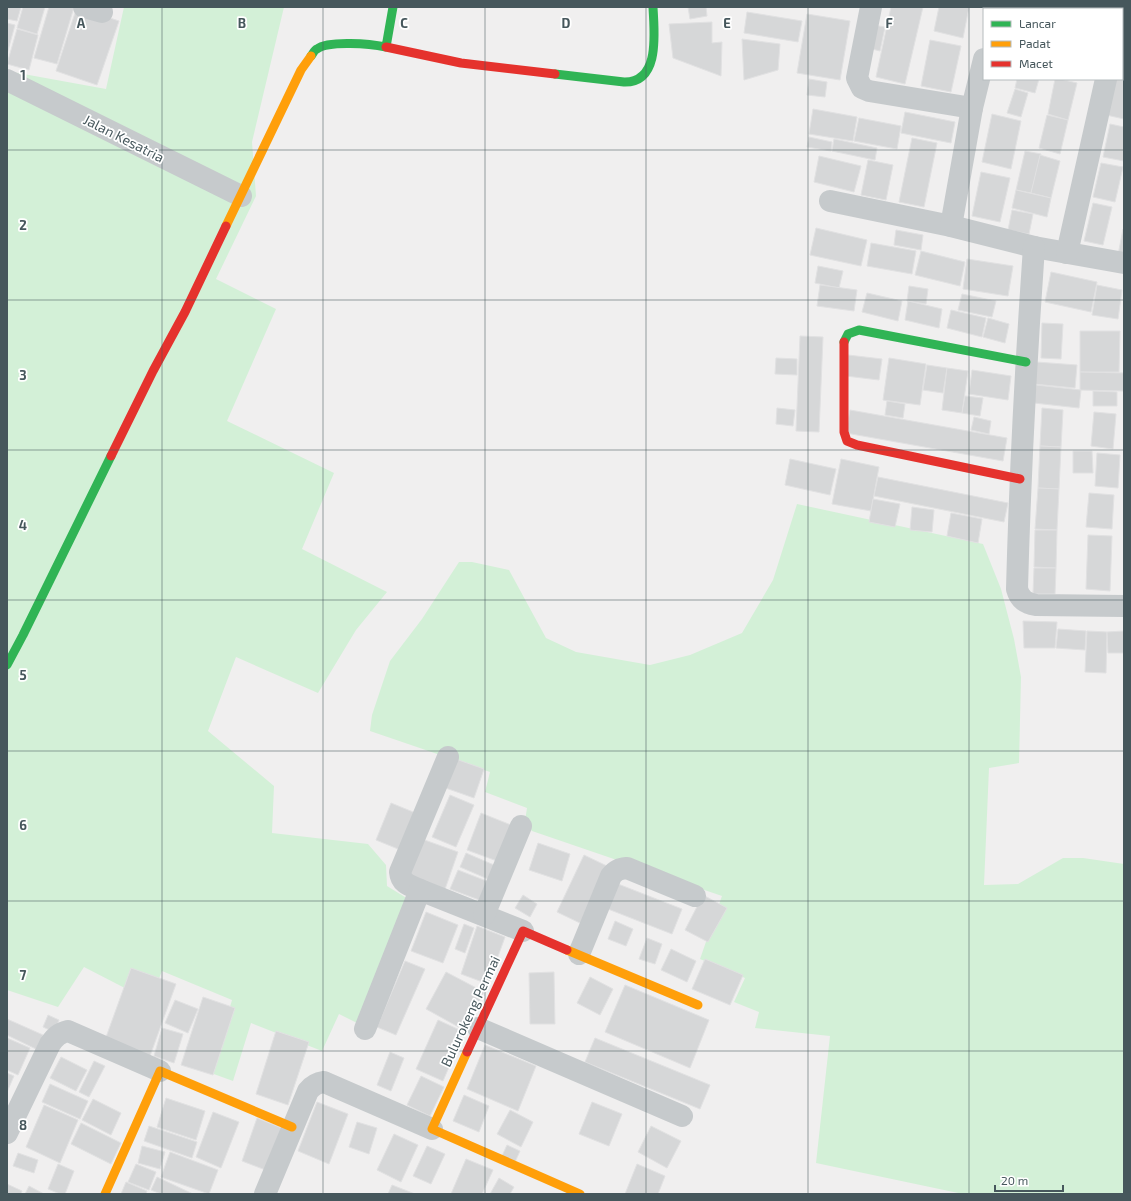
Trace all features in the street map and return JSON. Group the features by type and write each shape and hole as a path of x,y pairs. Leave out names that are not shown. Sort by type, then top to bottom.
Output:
{"street":[{"path":"386,48 393,7"},
{"path":"7,665 153,371 185,312 300,70 316,49 325,45 334,44 374,45 461,63 616,82 633,82 643,77 649,69 654,46 652,7"},
{"path":"871,7 857,78 862,88 869,91 972,108"},
{"path":"951,226 972,108 983,63"},
{"name":"Jalan Kesatria","path":"7,80 241,196"},
{"path":"1067,253 1106,80"},
{"path":"830,200 951,226 1034,247 1124,263"},
{"path":"1034,247 1020,479 1017,589 1020,598 1024,602 1036,605 1124,606"},
{"path":"1020,479 857,445 847,441 844,432 844,345 848,334 859,330 1026,362"},
{"path":"448,757 400,872 403,881 420,890 579,954 698,1005"},
{"path":"484,915 521,826"},
{"path":"579,954 610,876 620,868 627,868 695,896"},
{"path":"365,1030 420,890"},
{"name":"Bulurokeng Permai","path":"432,1129 523,931"},
{"path":"478,1028 682,1116"},
{"path":"7,1133 50,1044 56,1036 62,1032 68,1031 292,1127"},
{"path":"105,1194 160,1070"},
{"path":"265,1194 308,1091 312,1086 324,1082 580,1194"}],"green space":[{"path":"124,7 284,7 252,142 256,196 216,279 276,309 227,421 334,473 302,549 387,592 356,630 318,693 236,657 208,731 274,786 272,833 368,844 386,865 387,886 413,902 365,1027 339,1014 322,1051 251,1023 233,1081 211,1073 232,1000 162,971 150,1001 84,967 58,1007 7,990 7,71 106,89"},
{"path":"797,504 983,544 1001,589 1014,639 1021,677 1019,763 989,768 984,885 1018,884 1063,858 1083,858 1124,864 1124,1194 963,1194 816,1163 830,1036 755,1028 759,1012 734,1002 745,978 700,959 722,896 532,831 525,821 527,808 485,792 490,772 370,731 372,715 390,661 422,619 459,562 472,562 509,570 546,638 576,652 650,665 690,655 742,633 773,580"}],"building":[{"path":"7,7 21,7 17,21 7,19"},
{"path":"23,7 45,7 37,34 17,28"},
{"path":"49,7 74,7 57,64 34,58"},
{"path":"77,7 119,21 97,85 56,71"},
{"path":"688,7 706,7 707,16 690,19"},
{"path":"891,7 923,7 905,84 876,77"},
{"path":"939,7 969,7 963,38 934,31"},
{"path":"1038,7 1042,8 1014,8"},
{"path":"1057,7 1094,7 1094,8"},
{"path":"747,12 802,21 798,42 744,33"},
{"path":"807,14 850,21 840,80 797,73"},
{"path":"712,22 712,43 722,42 721,76 673,58 669,24"},
{"path":"1123,22 1124,22 1123,44"},
{"path":"7,23 15,25 7,54"},
{"path":"873,25 885,27 880,51 868,48"},
{"path":"17,29 38,35 29,70 7,64"},
{"path":"742,39 780,44 778,70 744,80"},
{"path":"930,40 961,46 951,92 921,86"},
{"path":"809,79 827,82 825,97 807,95"},
{"path":"1017,80 1039,80 1035,93 1015,88"},
{"path":"1055,80 1064,80 1077,83 1068,120 1048,114"},
{"path":"1109,80 1124,80 1124,119 1102,114"},
{"path":"1015,89 1028,93 1021,117 1007,113"},
{"path":"813,109 857,117 853,141 809,134"},
{"path":"905,112 955,122 951,143 901,133"},
{"path":"992,114 1021,121 1011,169 982,162"},
{"path":"1047,115 1068,120 1060,154 1039,148"},
{"path":"859,118 901,126 897,149 854,141"},
{"path":"1110,124 1124,127 1124,161 1103,157"},
{"path":"809,137 832,142 831,151 807,147"},
{"path":"912,138 937,143 924,207 899,202"},
{"path":"834,139 877,148 875,160 832,151"},
{"path":"1025,151 1041,154 1031,193 1016,190"},
{"path":"1040,155 1060,161 1051,198 1031,193"},
{"path":"819,156 861,166 854,192 814,182"},
{"path":"868,160 893,165 886,200 861,195"},
{"path":"1101,163 1123,167 1115,202 1093,197"},
{"path":"981,172 1010,178 1000,222 972,216"},
{"path":"1016,190 1051,198 1047,217 1012,208"},
{"path":"1093,203 1112,207 1103,245 1084,241"},
{"path":"1012,210 1033,214 1029,234 1008,230"},
{"path":"816,228 867,240 861,266 810,255"},
{"path":"1123,229 1124,230 1124,256 1118,255"},
{"path":"896,230 923,235 921,250 894,245"},
{"path":"871,243 916,251 912,274 867,266"},
{"path":"921,251 965,262 960,286 915,275"},
{"path":"967,259 1013,266 1008,296 963,289"},
{"path":"818,266 843,271 839,288 815,283"},
{"path":"1051,272 1097,282 1091,312 1045,302"},
{"path":"820,285 857,290 854,311 817,306"},
{"path":"1097,285 1122,290 1118,319 1092,315"},
{"path":"909,286 928,289 926,304 907,301"},
{"path":"867,293 902,301 898,321 862,312"},
{"path":"962,294 996,301 992,317 958,310"},
{"path":"908,301 942,309 939,328 905,320"},
{"path":"951,310 986,318 982,337 947,328"},
{"path":"988,318 1009,324 1005,343 983,337"},
{"path":"1042,323 1063,324 1061,359 1041,358"},
{"path":"1080,331 1120,331 1119,372 1080,372"},
{"path":"800,336 823,337 819,432 796,431"},
{"path":"848,355 882,359 879,380 846,376"},
{"path":"776,358 797,359 797,375 775,374"},
{"path":"889,358 926,364 920,405 883,400"},
{"path":"1036,362 1077,365 1075,388 1034,384"},
{"path":"927,365 947,368 943,393 923,390"},
{"path":"947,368 968,371 962,413 942,410"},
{"path":"972,370 1011,376 1008,400 969,394"},
{"path":"1080,372 1124,373 1124,391 1080,390"},
{"path":"1036,385 1081,390 1079,408 1034,403"},
{"path":"1093,391 1117,392 1117,406 1093,406"},
{"path":"965,396 983,398 980,416 962,413"},
{"path":"887,401 905,404 903,418 885,415"},
{"path":"777,408 795,410 793,426 776,424"},
{"path":"1042,408 1063,410 1061,447 1040,446"},
{"path":"850,410 1007,438 1003,461 846,433"},
{"path":"1094,412 1116,414 1113,449 1091,446"},
{"path":"974,417 991,421 989,434 971,430"},
{"path":"1040,446 1061,447 1059,489 1038,488"},
{"path":"1073,451 1092,451 1093,473 1073,473"},
{"path":"1097,453 1120,455 1118,488 1095,486"},
{"path":"790,459 836,469 830,495 785,485"},
{"path":"841,459 879,467 871,511 832,504"},
{"path":"878,477 1008,503 1004,522 874,496"},
{"path":"1038,488 1059,489 1057,530 1035,529"},
{"path":"1089,493 1114,495 1112,529 1086,527"},
{"path":"873,499 900,504 895,527 869,522"},
{"path":"912,507 934,510 932,532 910,530"},
{"path":"951,513 982,519 978,543 947,536"},
{"path":"1035,530 1057,530 1056,568 1034,567"},
{"path":"1088,535 1112,536 1110,591 1086,589"},
{"path":"1034,568 1056,568 1055,594 1033,594"},
{"path":"1023,621 1057,622 1055,648 1024,648"},
{"path":"1058,629 1086,631 1085,650 1056,648"},
{"path":"1087,631 1107,632 1106,673 1085,672"},
{"path":"1124,631 1124,653 1108,653 1107,632"},
{"path":"453,758 484,769 474,798 443,787"},
{"path":"450,795 474,805 456,847 432,837"},
{"path":"391,803 418,814 403,851 376,840"},
{"path":"481,813 511,825 497,861 467,850"},
{"path":"419,838 458,852 444,892 405,878"},
{"path":"538,843 570,854 562,881 529,870"},
{"path":"466,853 501,868 495,882 460,867"},
{"path":"584,855 609,867 582,924 557,912"},
{"path":"458,870 489,882 482,901 450,889"},
{"path":"618,884 682,909 672,934 608,909"},
{"path":"523,895 537,904 530,917 515,908"},
{"path":"703,895 727,908 708,942 685,930"},
{"path":"426,912 458,925 443,963 411,951"},
{"path":"615,921 633,929 626,946 608,939"},
{"path":"464,924 474,928 465,953 455,949"},
{"path":"477,926 505,937 488,984 461,974"},
{"path":"647,938 662,944 655,964 639,959"},
{"path":"671,949 696,961 687,982 661,970"},
{"path":"705,959 743,975 730,1005 692,989"},
{"path":"405,961 425,969 396,1035 377,1027"},
{"path":"131,968 176,984 150,1056 105,1040"},
{"path":"446,972 484,992 464,1030 426,1009"},
{"path":"554,972 555,1024 530,1024 529,973"},
{"path":"590,977 613,989 600,1015 577,1003"},
{"path":"625,985 709,1020 690,1068 605,1032"},
{"path":"203,997 235,1008 213,1075 181,1065"},
{"path":"175,1000 198,1009 188,1033 165,1023"},
{"path":"48,1015 59,1020 54,1032 43,1027"},
{"path":"7,1019 43,1035 36,1049 7,1035"},
{"path":"438,1020 464,1032 443,1081 416,1069"},
{"path":"162,1028 183,1034 174,1063 154,1056"},
{"path":"276,1031 309,1042 288,1105 256,1094"},
{"path":"7,1038 30,1048 18,1075 7,1070"},
{"path":"595,1038 710,1085 700,1109 585,1062"},
{"path":"485,1045 536,1066 518,1111 467,1089"},
{"path":"390,1052 404,1058 391,1091 377,1085"},
{"path":"61,1057 87,1070 76,1091 50,1078"},
{"path":"94,1061 105,1066 89,1097 79,1092"},
{"path":"7,1073 14,1076 7,1092"},
{"path":"421,1076 444,1087 430,1116 407,1105"},
{"path":"50,1084 88,1101 80,1119 42,1102"},
{"path":"464,1095 489,1106 479,1132 453,1121"},
{"path":"166,1098 205,1111 196,1140 157,1127"},
{"path":"93,1099 121,1113 111,1135 82,1120"},
{"path":"317,1102 348,1114 329,1164 298,1151"},
{"path":"592,1102 622,1114 609,1146 579,1134"},
{"path":"44,1105 78,1120 60,1163 26,1147"},
{"path":"510,1110 533,1122 521,1147 497,1134"},
{"path":"213,1112 239,1122 221,1168 196,1157"},
{"path":"257,1118 284,1129 268,1171 242,1161"},
{"path":"357,1122 377,1128 369,1154 349,1147"},
{"path":"81,1123 121,1143 111,1164 71,1144"},
{"path":"149,1126 197,1142 192,1158 144,1141"},
{"path":"651,1126 681,1141 667,1168 638,1152"},
{"path":"394,1134 418,1145 401,1182 377,1170"},
{"path":"507,1145 520,1151 515,1162 502,1156"},
{"path":"142,1146 165,1152 160,1169 138,1163"},
{"path":"427,1146 445,1154 431,1184 413,1176"},
{"path":"170,1152 218,1170 209,1194 161,1177"},
{"path":"18,1153 38,1160 34,1173 13,1166"},
{"path":"466,1159 493,1170 482,1194 451,1194"},
{"path":"58,1164 74,1171 65,1194 60,1194 48,1189"},
{"path":"136,1164 156,1172 149,1190 128,1182"},
{"path":"637,1164 665,1176 658,1194 625,1194"},
{"path":"157,1177 193,1194 161,1194 151,1190"},
{"path":"499,1178 514,1187 510,1194 490,1194"},
{"path":"126,1182 147,1191 146,1194 121,1194"},
{"path":"7,1184 22,1191 21,1194 7,1193"},
{"path":"392,1185 415,1194 388,1194"},
{"path":"29,1186 44,1194 25,1194"}],"traffic: fast":[{"path":"311,56 314,51 331,44 361,44 386,47 393,7"},
{"path":"555,74 624,82 636,80 644,74 650,65 653,54 653,7"},
{"path":"844,342 848,334 859,330 1026,362"},
{"path":"7,665 111,456"}],"traffic: slow":[{"path":"226,226 301,70 311,56"},
{"path":"567,950 698,1005"},
{"path":"467,1052 432,1129 580,1194"},
{"path":"105,1194 160,1071 292,1127"}],"traffic: jam":[{"path":"386,47 461,63 555,74"},
{"path":"111,456 153,371 185,312 226,226"},
{"path":"844,342 844,432 847,441 857,445 1020,479"},
{"path":"467,1052 523,931 567,950"}]}
